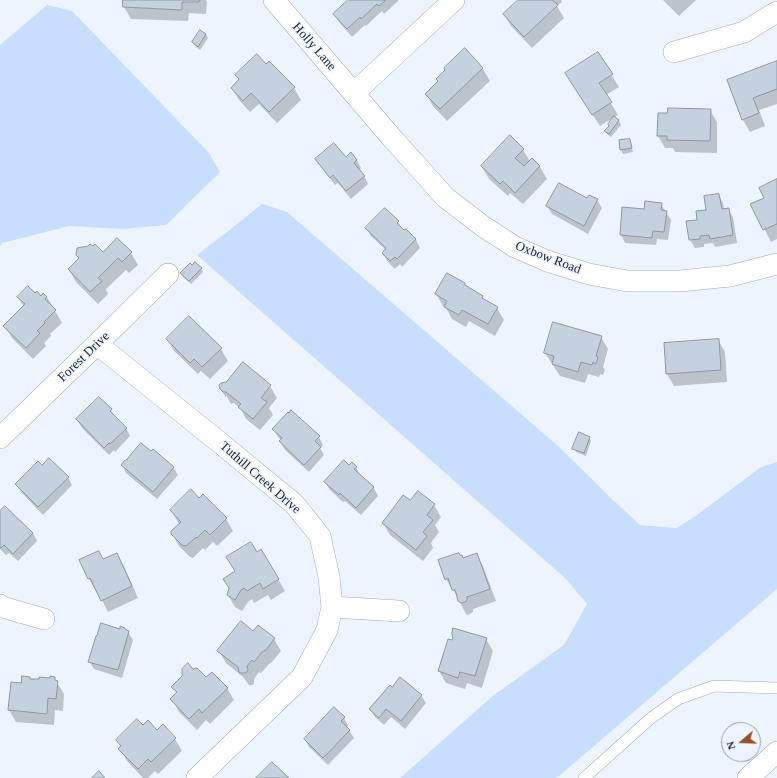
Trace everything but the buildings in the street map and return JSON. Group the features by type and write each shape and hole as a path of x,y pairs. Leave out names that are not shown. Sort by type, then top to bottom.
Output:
{"street":[{"name":"Holly Lane","path":"274,0 354,93"},
{"path":"354,93 454,0"},
{"path":"674,52 744,32 777,12"},
{"name":"Oxbow Road","path":"354,93 446,198 484,227 515,247 548,261 589,274 627,281 680,281 730,276 777,264"},
{"name":"Forest Drive","path":"0,438 168,274"},
{"name":"Tuthill Creek Drive","path":"97,344 296,506 320,536 332,608 326,630 302,677 197,778"},
{"path":"0,605 2,607 44,619"},
{"path":"332,608 399,611"},
{"path":"748,778 777,752"}],"lane":[{"path":"584,778 651,718 678,699 714,686 777,688"}],"shaded area":[{"path":"47,5 72,11 209,153 220,172 166,225 123,229 69,226 2,243 0,247 0,45"},
{"path":"262,204 287,212 558,446 640,525 677,528 697,515 761,467 777,462 777,589 559,776 555,778 400,778 494,695 564,645 587,604 565,578 197,255"}]}
